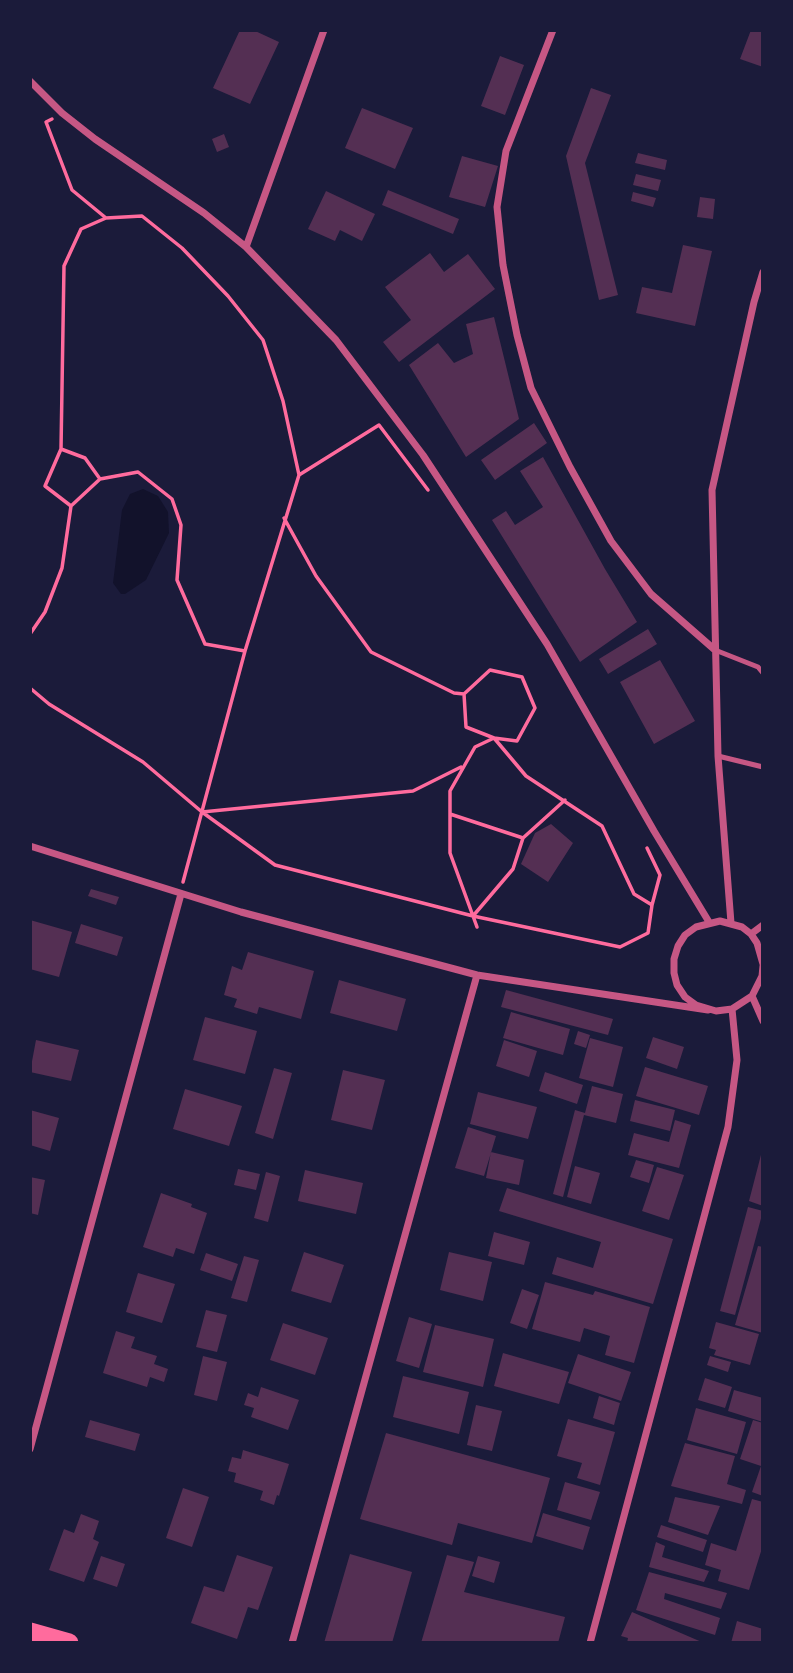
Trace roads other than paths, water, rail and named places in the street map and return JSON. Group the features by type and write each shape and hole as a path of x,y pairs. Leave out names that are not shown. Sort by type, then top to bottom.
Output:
{"highway":[{"path":"30,1632 69,1643"}],"street":[{"path":"246,247 324,30"},
{"path":"553,30 506,150 497,207 503,265 517,335 531,388 611,541 651,594 715,650"},
{"path":"30,81 62,113 204,213 246,247 336,340 423,455 547,644 709,922"},
{"path":"731,923 718,756 712,490 763,272"},
{"path":"30,846 181,894 477,975 708,1010 732,1009 752,996 762,976 763,965 757,943 751,934 731,923 709,922 696,927 685,935 674,959 677,985 685,997 708,1010"},
{"path":"30,1449 181,894"},
{"path":"751,934 763,925"},
{"path":"292,1643 477,975"},
{"path":"752,996 763,1021"},
{"path":"590,1643 728,1127 737,1060 732,1009"}],"lane":[{"path":"715,650 758,667 763,673"},
{"path":"718,756 763,766"}]}
